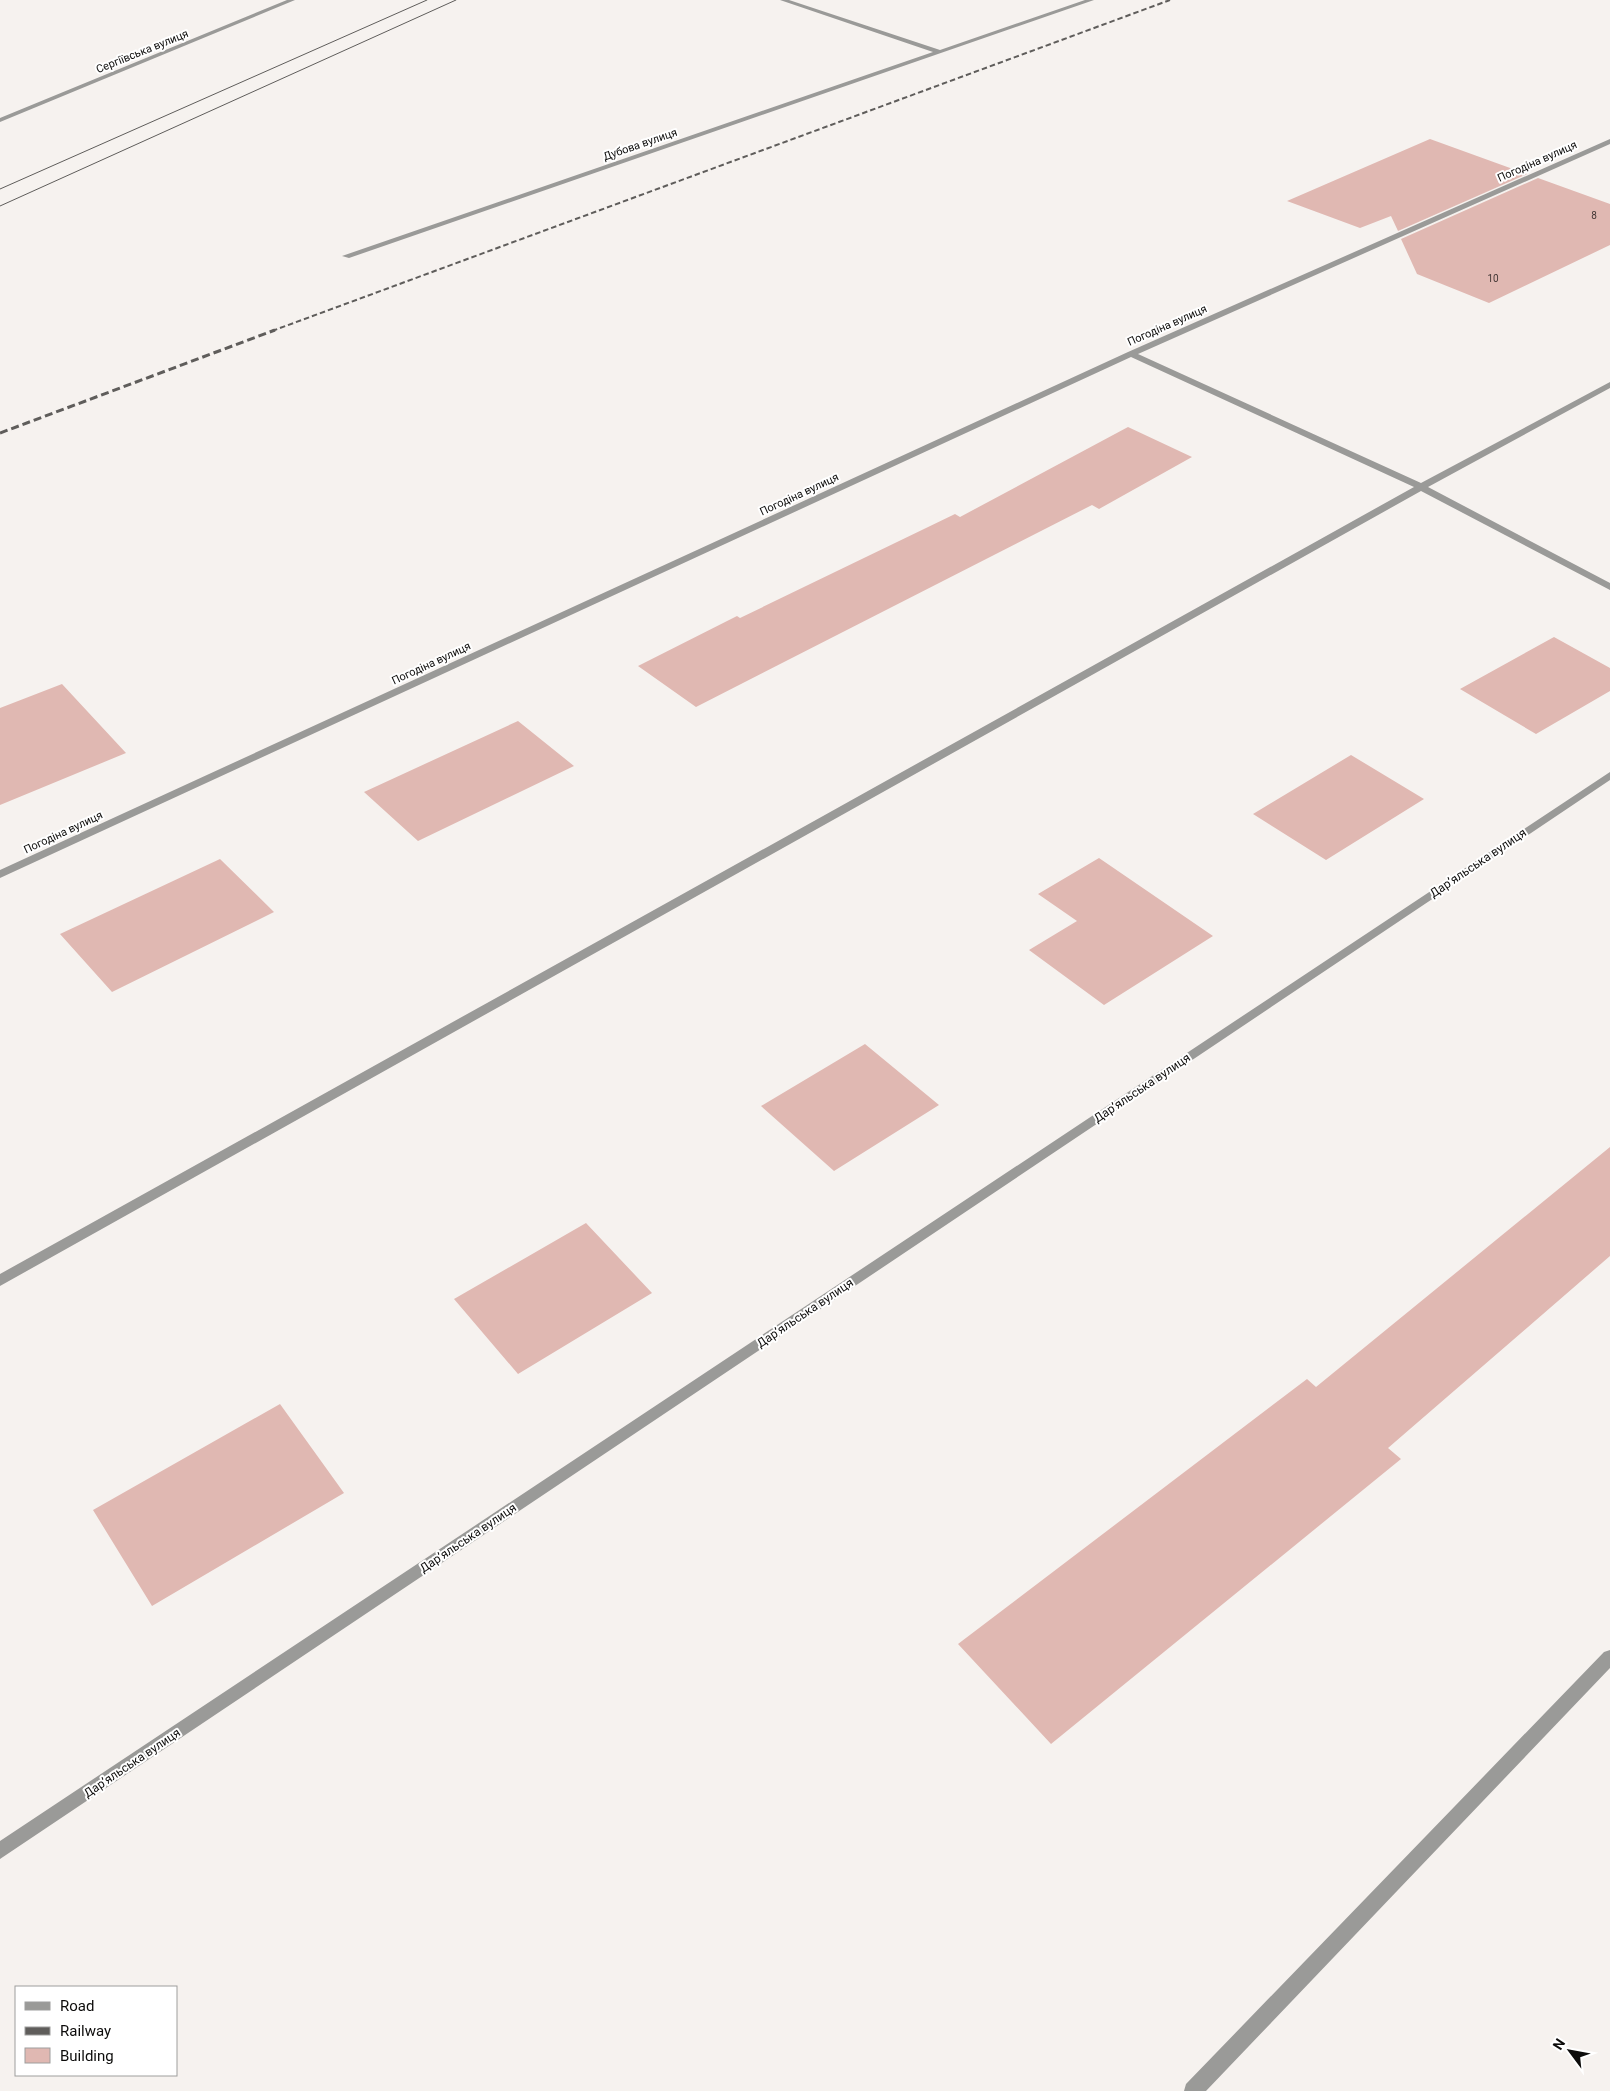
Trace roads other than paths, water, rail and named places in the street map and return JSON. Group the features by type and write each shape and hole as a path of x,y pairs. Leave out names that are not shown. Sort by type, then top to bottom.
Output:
{"street":[{"name":"Сергіївська вулиця","path":"0,120 292,0"},
{"path":"783,0 940,52"},
{"name":"Дубова вулиця","path":"346,256 1090,0"},
{"name":"Погодіна вулиця","path":"0,874 1132,354 1610,141"},
{"path":"1132,354 1421,487 1610,587"},
{"path":"0,1281 1421,487 1610,384"},
{"name":"Дар’яльська вулиця","path":"0,1852 1610,774"},
{"path":"1193,2091 1610,1657"}],"tram line":[{"path":"0,189 427,0"},
{"path":"0,206 456,0"}],"railway":[{"path":"272,331 1170,0"},
{"path":"0,433 275,330"}]}
